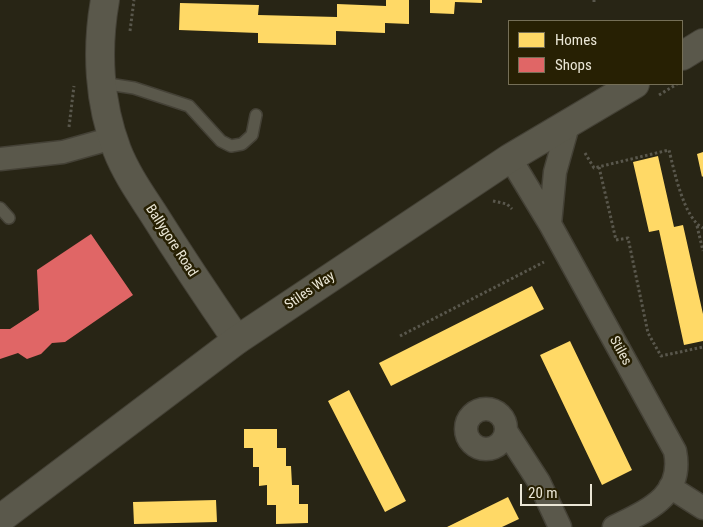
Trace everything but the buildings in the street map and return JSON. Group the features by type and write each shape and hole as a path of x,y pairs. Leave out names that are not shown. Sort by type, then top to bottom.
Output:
{"main road":[{"name":"Ballygore Road","path":"105,0 101,40 102,83 113,138 124,165 139,191 174,247 237,340"},
{"path":"683,55 703,43"},
{"name":"Stiles Way","path":"0,519 237,340 510,158 633,85"}],"street":[{"path":"550,224 555,172 569,122"},
{"path":"0,159 63,152 113,138"},
{"name":"Stiles","path":"510,158 550,224 675,451 677,472 666,494 652,508 614,527"},
{"path":"506,431 539,482 560,527"},
{"path":"670,487 703,508"}],"lane":[{"path":"102,83 134,88 189,106 221,141 231,146 242,144 252,135 256,115"},
{"path":"0,208 9,218"}],"path":[{"path":"129,37 134,0"},
{"path":"588,158 594,168 669,150 682,197 697,225 703,252"},
{"path":"599,167 616,240 628,238 648,333 661,356 703,347"},
{"path":"697,225 703,228"},
{"path":"400,336 544,262"}]}
